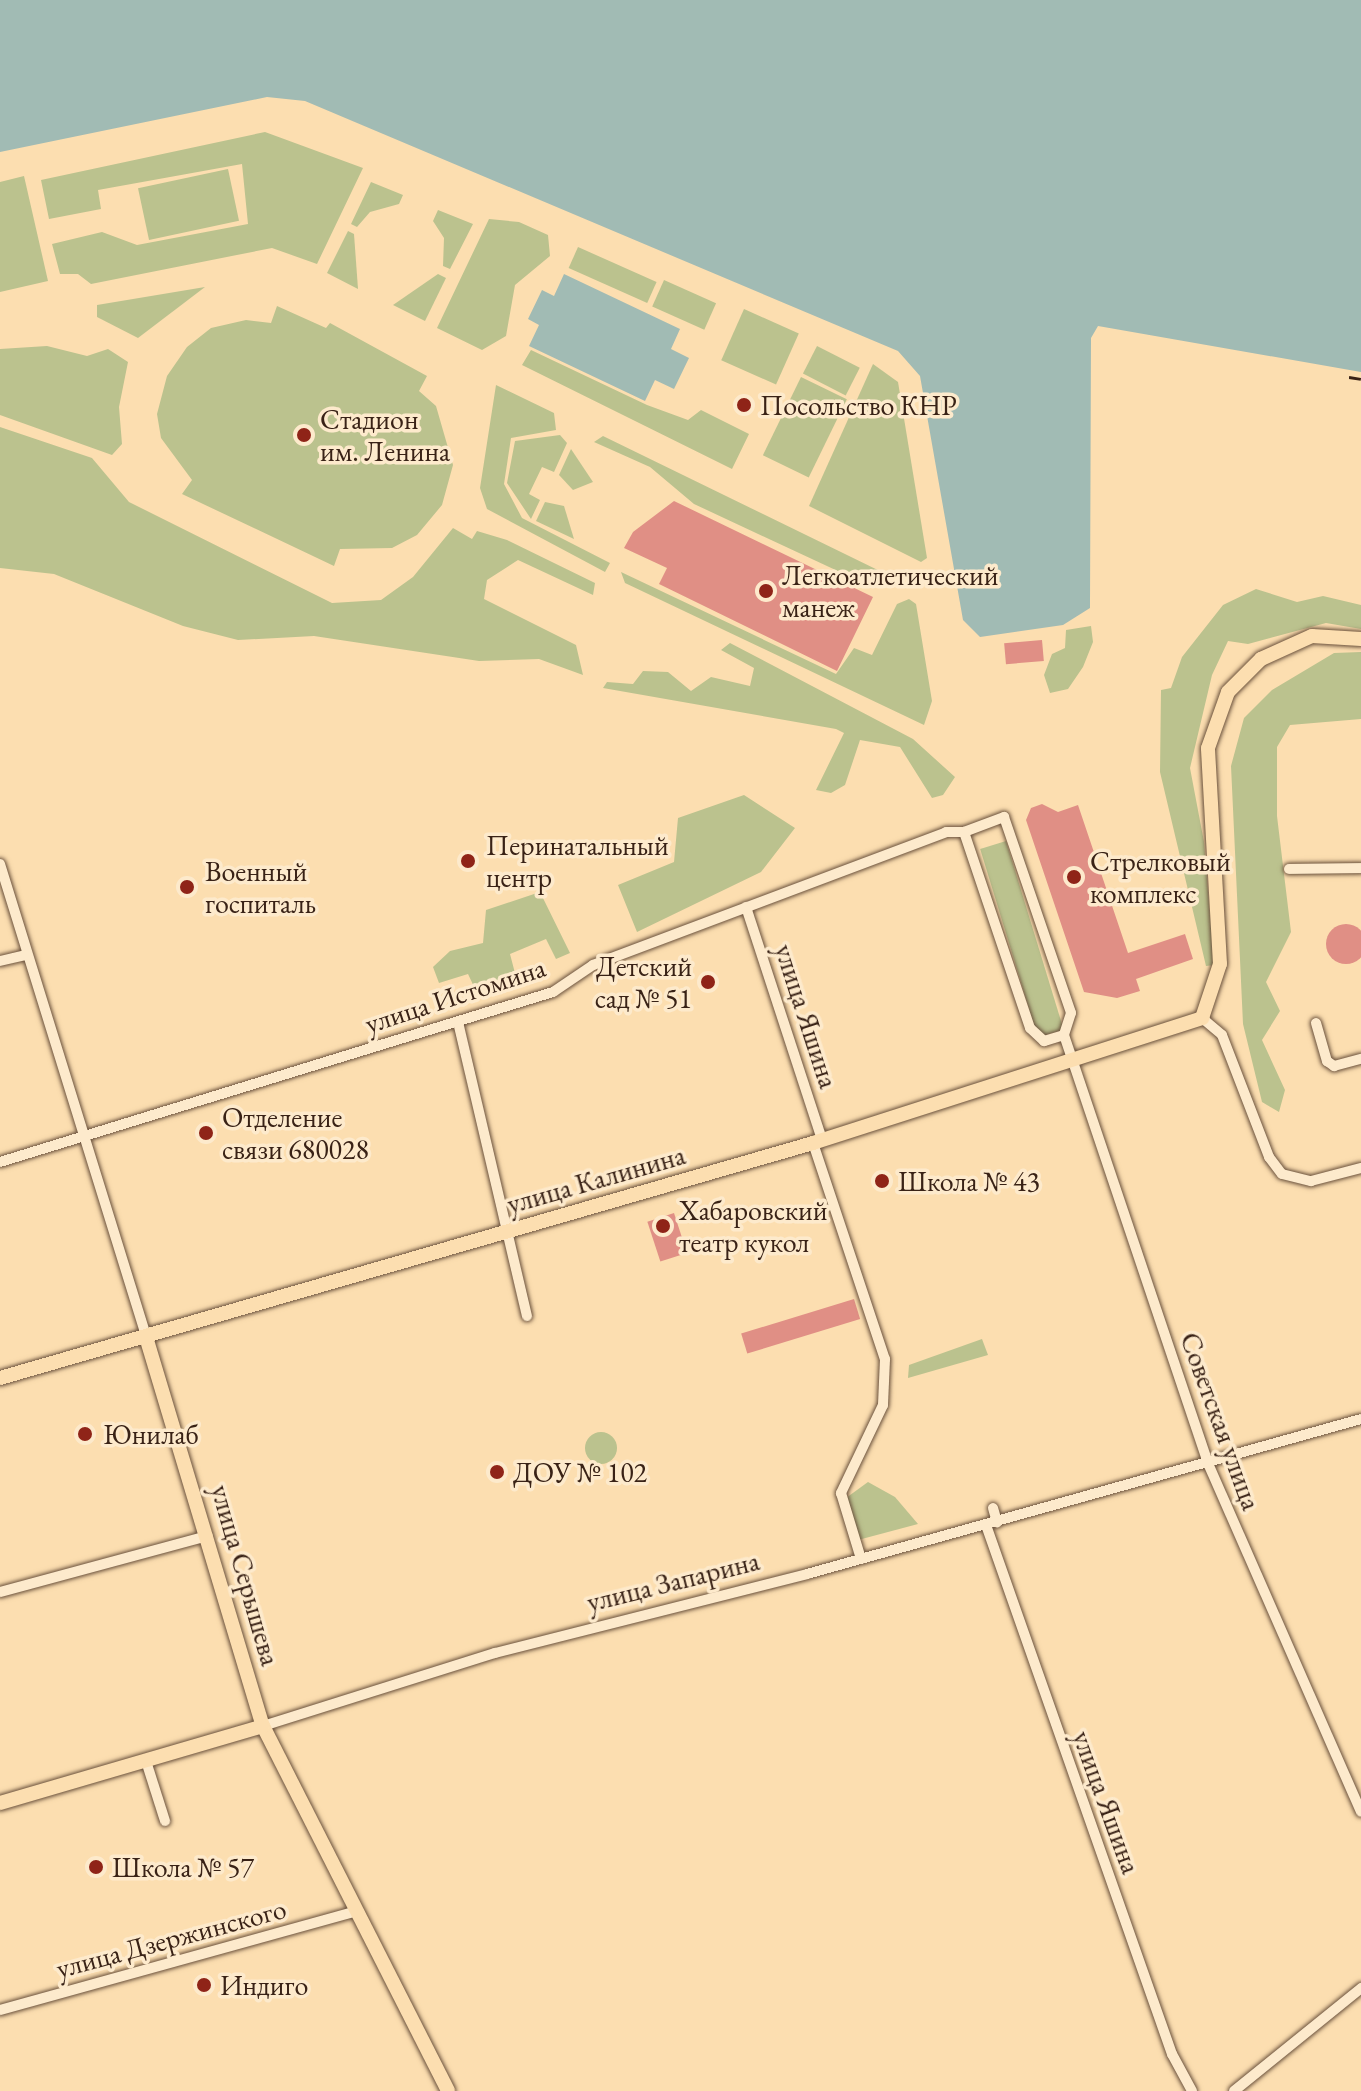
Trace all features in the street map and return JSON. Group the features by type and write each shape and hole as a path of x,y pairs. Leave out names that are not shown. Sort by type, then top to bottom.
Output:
{"main road":[{"path":"1202,1018 1220,964 1208,748 1228,692 1261,659 1312,636 1361,639"},
{"name":"улица Калинина","path":"0,1378 817,1141 1202,1018"},
{"name":"улица Серышева","path":"146,1337 263,1726 354,1912 448,2091"},
{"name":"улица Запарина","path":"0,1803 263,1726"}],"street":[{"name":"улица Истомина","path":"0,1162 553,992 593,965 946,832 964,832 1004,817"},
{"name":"Советская улица","path":"1004,817 1071,1013 1064,1035 1071,1059 1207,1461 1361,1812"},
{"path":"964,832 1030,1028 1044,1041 1064,1035"},
{"name":"улица Серышева","path":"0,864 82,1139 146,1337"},
{"path":"1289,869 1361,868"},
{"name":"улица Яшина","path":"746,907 885,1359 887,1393 841,1493 861,1559"},
{"path":"0,961 26,955"},
{"path":"1202,1018 1222,1035 1269,1157 1282,1174 1311,1181 1361,1168"},
{"path":"458,1022 527,1316"},
{"path":"1316,1023 1327,1061 1334,1066 1361,1059"},
{"name":"улица Запарина","path":"263,1726 495,1653 861,1559 1361,1419"},
{"path":"993,1508 997,1522"},
{"name":"улица Яшина","path":"986,1525 1172,2054 1192,2091"},
{"path":"0,1592 208,1536"},
{"path":"146,1761 165,1821"},
{"name":"улица Дзержинского","path":"0,2010 354,1912"},
{"path":"1234,2091 1361,1988"}],"green space":[{"path":"265,132 363,168 317,264 272,248 91,284 78,274 60,274 52,244 102,232 137,245 248,224 242,164 98,190 101,209 49,219 41,180"},
{"path":"228,169 239,221 149,240 138,188"},
{"path":"24,176 48,281 0,292 0,182"},
{"path":"371,182 403,195 399,204 370,212 357,227 351,224"},
{"path":"438,210 473,224 450,269 443,266 444,238 433,221"},
{"path":"489,219 519,222 548,235 550,256 515,285 506,336 482,350 437,328"},
{"path":"348,231 354,234 358,289 327,273"},
{"path":"578,247 657,282 647,303 569,268"},
{"path":"438,274 446,278 425,321 393,305"},
{"path":"664,280 716,303 704,330 652,306"},
{"path":"205,287 138,338 97,317 97,305"},
{"name":"Стадион им. Ленина","path":"277,306 326,328 330,323 427,376 419,391 436,406 453,465 442,505 417,535 392,548 340,549 334,566 182,494 192,480 161,438 157,414 167,376 187,347 211,328 246,320 271,323"},
{"path":"744,309 799,333 776,385 721,360"},
{"path":"47,346 87,356 108,349 128,362 119,407 122,444 112,455 0,415 0,349"},
{"path":"817,346 860,368 846,395 803,374"},
{"path":"531,350 647,405 688,420 701,410 749,434 732,469 522,365"},
{"path":"873,364 898,382 927,558 921,562 809,506"},
{"path":"801,377 847,399 809,478 763,455"},
{"path":"496,385 554,413 556,430 511,438 504,484 522,518 610,563 605,572 487,509 480,488"},
{"path":"0,427 92,458 129,502 332,603 381,600 413,577 453,528 472,539 477,531 507,540 595,583 593,595 518,560 487,580 484,599 576,645 583,675 539,659 479,661 314,636 238,640 183,626 54,574 0,568"},
{"path":"560,435 567,443 554,472 542,467 529,494 540,500 531,519 507,483 515,441"},
{"path":"603,436 888,575 877,581 842,573 694,504 650,467 594,442"},
{"path":"571,449 593,482 573,490 559,475"},
{"path":"545,502 564,506 574,539 536,521"},
{"path":"621,572 836,674 854,648 872,655 897,604 909,599 916,604 932,701 924,725 625,583"},
{"path":"1256,589 1297,602 1323,596 1361,605 1361,629 1326,623 1248,644 1228,641 1212,675 1190,768 1204,842 1214,965 1206,966 1160,772 1161,690 1171,688 1182,657 1223,605"},
{"path":"1091,626 1093,642 1083,667 1068,689 1050,693 1044,675 1052,654 1065,648 1066,630"},
{"path":"730,643 913,739 955,777 943,795 932,798 900,747 860,740 845,785 831,793 816,790 844,733 836,729 603,688 607,682 633,684 643,671 668,672 691,691 711,677 750,686 754,668 721,650"},
{"path":"1361,652 1361,719 1290,725 1277,747 1277,816 1291,932 1266,982 1280,1011 1262,1040 1285,1090 1279,1112 1262,1102 1243,1024 1231,766 1244,718 1272,690 1334,653"},
{"path":"744,795 795,828 761,872 637,932 618,885 674,862 678,818"},
{"path":"1006,841 1064,1029 1038,1037 980,849"},
{"path":"540,892 570,953 556,959 546,939 510,954 516,977 477,993 468,974 439,983 433,967 450,951 483,943 486,910"},
{"path":"982,1339 988,1355 908,1378 909,1365"},
{"path":"601,1432 612,1437 617,1448 612,1459 601,1464 590,1459 585,1448 590,1437"},
{"path":"868,1482 895,1497 918,1524 858,1540 846,1498"}],"water":[{"path":"0,0 1361,0 1361,372 1098,326 1091,338 1090,608 1063,625 980,637 963,620 920,376 898,351 305,101 267,97 0,152"},
{"path":"564,274 680,329 671,349 689,358 674,389 655,380 645,401 529,346 539,325 528,319 542,290 554,296"}],"building":[{"name":"Легкоатлетический манеж","path":"674,501 873,597 837,671 659,584 667,568 624,548 633,532"},
{"path":"1042,640 1044,661 1006,664 1004,643"},
{"name":"Стрелковый комплекс","path":"1042,804 1058,812 1078,805 1128,953 1185,934 1193,959 1136,979 1140,991 1117,998 1084,992 1026,820 1031,808"},
{"path":"1346,924 1360,930 1366,944 1360,958 1346,964 1332,958 1326,944 1332,930"},
{"path":"674,1213 687,1253 660,1262 647,1222"},
{"path":"854,1299 860,1319 747,1354 741,1333"}],"railway":[{"path":"1349,377 1361,379"}],"place":[{"name":"Посольство КНР","path":"744,405"},
{"name":"Стадион им. Ленина","path":"304,435"},
{"name":"Легкоатлетический манеж","path":"766,591"},
{"name":"Перинатальный центр","path":"468,861"},
{"name":"Стрелковый комплекс","path":"1074,877"},
{"name":"Военный госпиталь","path":"187,887"},
{"name":"Детский сад № 51","path":"708,982"},
{"name":"Отделение связи 680028","path":"206,1133"},
{"name":"Школа № 43","path":"882,1181"},
{"name":"Хабаровский театр кукол","path":"663,1226"},
{"name":"Юнилаб","path":"85,1434"},
{"name":"ДОУ № 102","path":"497,1472"},
{"name":"Школа № 57","path":"96,1867"},
{"name":"Индиго","path":"204,1985"}]}
